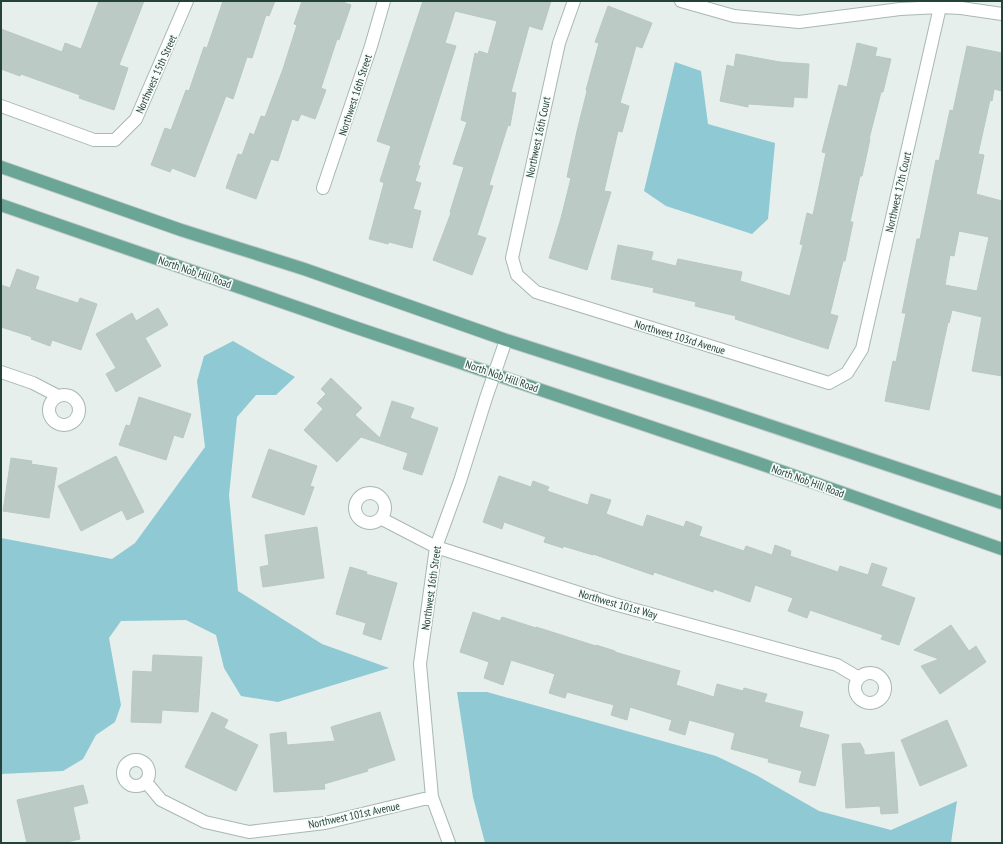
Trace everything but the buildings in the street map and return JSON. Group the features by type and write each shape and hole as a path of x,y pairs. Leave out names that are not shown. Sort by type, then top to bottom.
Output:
{"main road":[{"path":"1,167 181,230 304,269 506,340 705,404 1002,504"},
{"name":"North Nob Hill Road","path":"1,205 357,328 758,463 1002,549"}],"street":[{"name":"Northwest 15th Street","path":"1,106 94,140 115,140 136,119 187,1"},
{"name":"Northwest 16th Street","path":"323,188 371,46 384,1"},
{"name":"Northwest 16th Court","path":"516,275 512,258 559,43 574,1"},
{"path":"681,1 694,3 734,16 799,22 893,10 940,8 961,8 1002,14"},
{"name":"Northwest 17th Court","path":"847,373 862,349 940,8"},
{"name":"Northwest 103rd Avenue","path":"516,275 536,292 829,383 847,373"},
{"name":"Northwest 16th Street","path":"449,843 432,797 420,664 436,547 460,481 506,340"},
{"path":"1,372 33,383 58,396"},
{"name":"Northwest 101st Way","path":"382,519 436,547 614,604 837,665 859,678"},
{"name":"Northwest 101st Avenue","path":"146,782 161,800 205,822 249,832 325,823 432,797"}],"water":[{"path":"675,62 701,71 708,124 775,143 768,219 752,234 666,206 644,191"},
{"path":"233,341 295,377 276,395 256,395 237,417 229,495 238,591 322,644 389,668 278,702 241,696 224,668 216,635 186,620 121,621 109,638 121,705 115,722 96,735 83,759 63,771 1,774 1,538 112,559 135,543 205,447 197,381 204,356"},
{"path":"457,692 487,692 716,756 756,775 819,811 891,830 957,801 951,843 485,843 473,797"}]}
